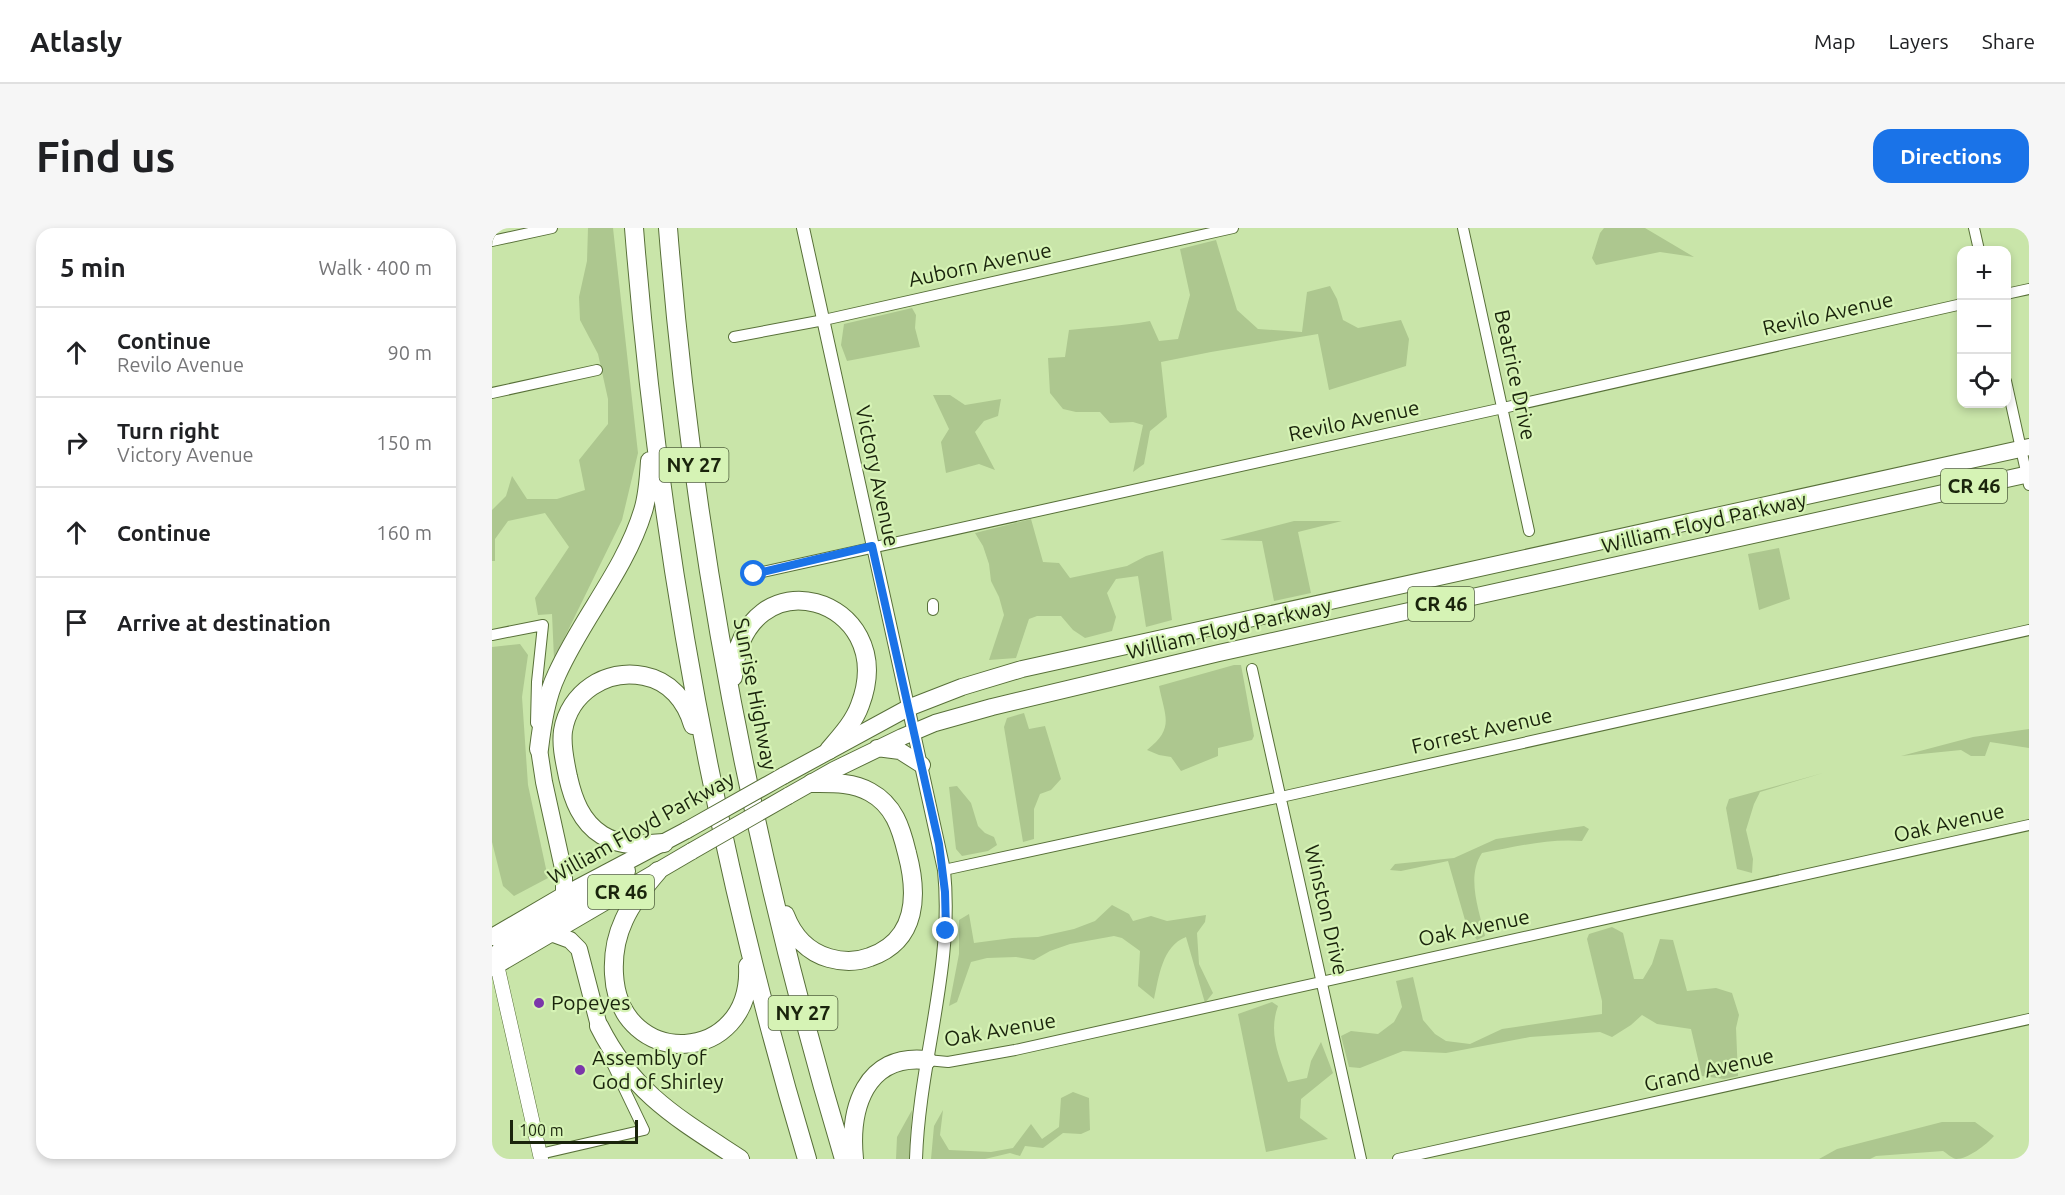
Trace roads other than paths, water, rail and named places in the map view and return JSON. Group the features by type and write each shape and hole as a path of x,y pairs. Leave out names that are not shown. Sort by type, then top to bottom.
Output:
{"highway":[{"name":"NY 27","path":"633,228 663,496 710,775 744,926 807,1159"},
{"name":"Sunrise Highway","path":"669,228 678,336 694,464 731,700 766,865 808,1035 844,1159"},
{"path":"564,895 564,873 539,749 544,716 554,681 568,651 628,546 643,511 650,468 651,402"},
{"name":"William Floyd Parkway","path":"492,936 908,708 980,681 1073,657 2025,448"},
{"name":"William Floyd Parkway","path":"494,958 551,933 788,796 876,748 915,731 992,707 1219,653 2028,478"},
{"path":"731,700 739,643 747,628 759,615 774,606 792,601 808,601 830,608 844,617 856,631 865,656 867,676 857,713 830,750"},
{"path":"664,843 634,845 614,840 601,834 584,818 572,794 563,748 564,725 573,704 594,684 614,675 635,674 661,682 678,695 686,706 710,775"},
{"path":"876,748 900,751 922,765"},
{"path":"766,865 794,932 803,944 821,955 842,961 867,958 880,953 892,944 907,926 914,905 913,883 902,834 893,813 880,799 857,786 812,783"},
{"path":"494,958 504,945 616,881 647,853"},
{"path":"658,871 625,918 614,956 615,986 621,1005 631,1022 646,1034 662,1041 685,1044 709,1038 731,1023 744,1002 748,986 744,926"},
{"path":"551,933 570,940 579,949 599,1026 615,1056 651,1097 683,1122 740,1159"},
{"path":"854,1159 855,1114 864,1090 875,1076 888,1066 909,1059 927,1060"}],"main road":[{"path":"494,958 541,1156"}],"street":[{"path":"492,242 552,228"},
{"name":"Victory Avenue","path":"803,228 944,870 945,945 918,1119 916,1159"},
{"name":"Auborn Avenue","path":"734,337 824,320 1233,228"},
{"name":"Beatrice Drive","path":"1463,228 1529,531"},
{"path":"1974,228 1978,246"},
{"path":"2011,293 2029,289"},
{"name":"Revilo Avenue","path":"754,574 1957,305"},
{"path":"492,393 597,370"},
{"path":"2011,396 2025,448 2028,478"},
{"path":"492,635 543,625 536,688 539,749"},
{"name":"Forrest Avenue","path":"944,870 2029,630"},
{"name":"Winston Drive","path":"1252,669 1361,1159"},
{"name":"Oak Avenue","path":"927,1060 948,1062 1015,1050 2029,825"},
{"name":"Grand Avenue","path":"1398,1159 2029,1019"},
{"path":"541,1156 644,1130 607,1052 599,1026"}],"place":[{"name":"Popeyes","path":"539,1003"},
{"name":"Assembly of God of Shirley","path":"580,1070"}]}
